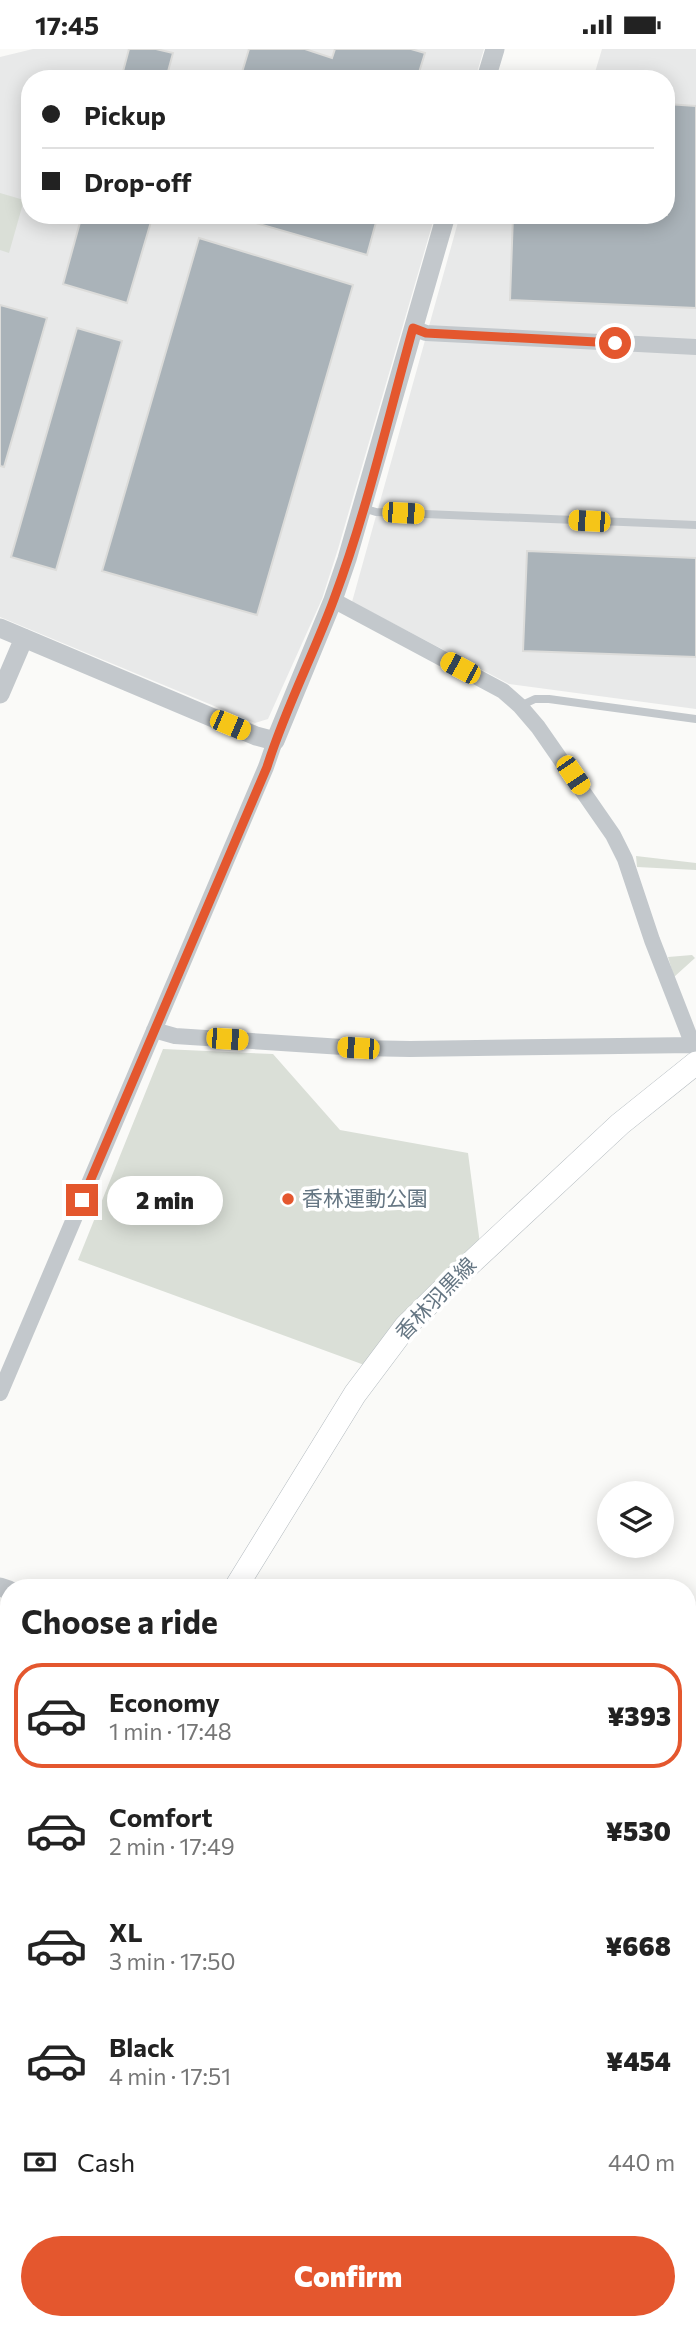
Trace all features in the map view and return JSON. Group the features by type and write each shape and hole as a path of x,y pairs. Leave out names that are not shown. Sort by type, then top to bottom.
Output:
{"main road":[{"name":"香林羽黒線","path":"241,1579 355,1394 406,1326 695,1052"}],"street":[{"path":"489,70 495,49"},
{"path":"0,1393 267,767 275,741 333,600 363,508 443,224"},
{"path":"413,328 426,333 696,347"},
{"path":"155,1030 175,1036 358,1048 695,1052 652,940 625,859 613,835 562,758 520,706 503,691 333,600"},
{"path":"0,628 256,736 275,741"},
{"path":"0,694 24,638"}],"lane":[{"path":"363,508 376,512 696,525"},
{"path":"520,706 535,699 549,699 696,719"}],"shaded area":[{"path":"33,49 484,49 478,70 21,70 21,224 432,224 322,599 268,719 255,723 0,617 0,57"},
{"path":"602,49 696,49 696,709 509,684 352,602 457,224 675,224 675,70 596,70"},
{"path":"0,193 21,199 21,211 9,253 0,250"},
{"path":"636,856 696,863 696,870 637,867"},
{"path":"692,955 695,958 674,977 668,957"},
{"name":"香林運動公園","path":"163,1049 273,1054 340,1130 468,1153 480,1244 367,1366 78,1260"}],"building":[{"path":"129,49 156,49 173,53 168,70 123,70"},
{"path":"249,49 305,49 332,58 335,49 411,49 425,53 420,70 243,70"},
{"path":"675,105 696,106 696,308 510,300 513,224 675,224"},
{"path":"80,224 150,224 127,303 63,284"},
{"path":"259,224 376,224 367,255"},
{"path":"199,238 353,285 257,615 102,571"},
{"path":"0,305 47,318 4,467 0,466"},
{"path":"77,328 122,341 56,570 11,557"},
{"path":"527,551 696,558 696,657 523,651"}],"place":[{"name":"香林運動公園","path":"288,1199"}],"route":[{"path":"82,1200 267,767 285,715 333,600 363,508 413,328 426,333 615,343"}]}
